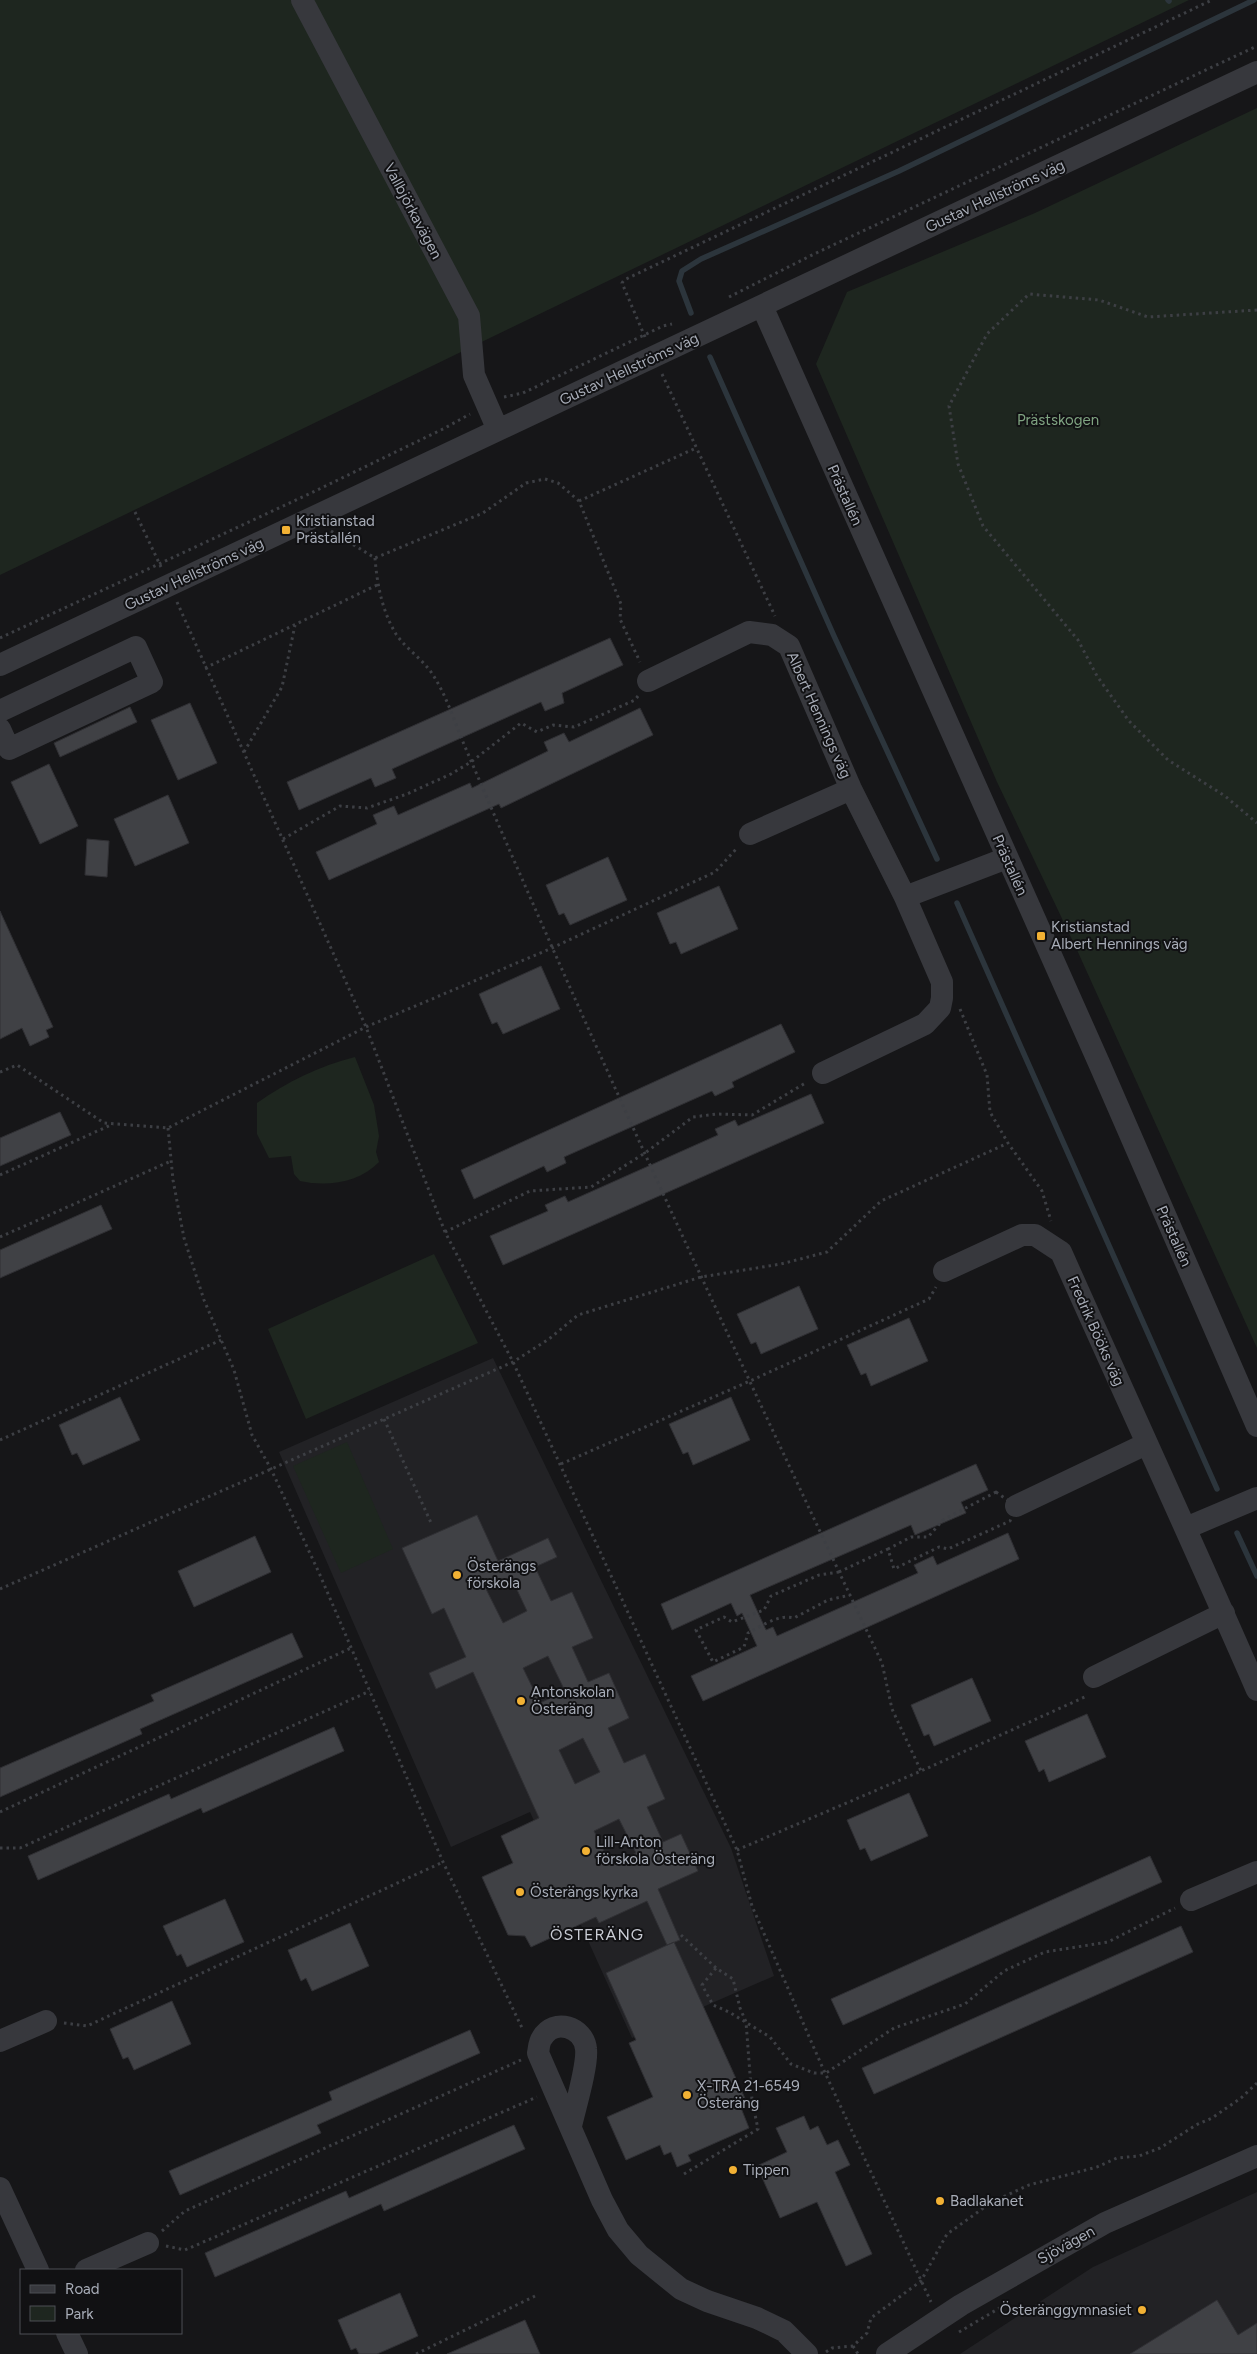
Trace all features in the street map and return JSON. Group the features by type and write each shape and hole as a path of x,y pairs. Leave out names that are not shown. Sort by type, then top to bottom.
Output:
{"street":[{"name":"Vallbjörkavägen","path":"302,0 469,316 474,375 498,430"},
{"name":"Gustav Hellströms väg","path":"0,665 1257,72"},
{"name":"Prästallén","path":"762,306 1257,1426"},
{"name":"Albert Hennings väg","path":"648,681 749,632 772,635 789,646 851,789 905,897 942,982 940,1008 925,1024 823,1073"},
{"path":"0,711 136,648 152,682 9,748 0,729"},
{"path":"750,834 851,789"},
{"path":"905,897 1007,858"},
{"path":"944,1271 1022,1235 1035,1235 1061,1252"},
{"name":"Fredrik Bööks väg","path":"1061,1252 1257,1690"},
{"path":"1016,1506 1146,1444"},
{"path":"1186,1528 1257,1498"},
{"path":"1094,1677 1224,1613"},
{"path":"1191,1900 1257,1872"},
{"path":"0,2041 46,2021"},
{"path":"571,2126 587,2052 581,2033 574,2028 564,2027 547,2031 539,2046 555,2090 602,2200 618,2230 639,2255 681,2290 757,2318 784,2331 807,2354"},
{"name":"Sjövägen","path":"887,2354 940,2318 1105,2223 1257,2156"},
{"path":"0,2188 38,2269"},
{"path":"88,2269 148,2242"},
{"path":"67,2334 77,2354"}],"path":[{"path":"789,646 644,335 622,284 624,280 1212,0"},
{"path":"721,301 814,254 1257,46"},
{"path":"1257,310 1148,317 1099,300 1029,294 987,334 949,406 958,464 983,526 1078,640 1097,676 1129,721 1168,760 1225,796 1257,823"},
{"path":"0,638 445,428 486,403 500,397 524,393 663,326 676,324"},
{"path":"579,501 696,448"},
{"path":"283,840 340,806 366,808 407,794 451,774 471,762 521,723 537,732 553,725 574,727 635,700 648,681 620,620 621,604 579,501 558,483 545,479 526,483 483,513 375,558"},
{"path":"135,512 170,585 205,668 366,1027 444,1232 513,1362 561,1464 651,1666 737,1850 752,1906 826,2073 921,2281 940,2318"},
{"path":"327,529 375,558"},
{"path":"375,558 377,585 397,635 426,665 435,678 552,948 645,1153 882,1663 892,1709 921,1771"},
{"path":"205,668 377,585"},
{"path":"244,753 282,687 295,624"},
{"path":"0,1072 17,1065 104,1122 168,1128 366,1027 552,948 714,872 750,834"},
{"path":"960,1008 987,1076 990,1112 1008,1143 1042,1191 1061,1252"},
{"path":"444,1232 530,1191 591,1187 645,1153 693,1117 717,1114 752,1115 823,1073"},
{"path":"0,1175 114,1123"},
{"path":"148,2242 185,2211 539,2046 525,2033 443,1862 352,1648 271,1469 252,1435 234,1370 204,1300 184,1238 171,1161 168,1128"},
{"path":"0,1588 513,1362 550,1339 578,1315 701,1276 781,1264 828,1252 881,1201 1008,1143"},
{"path":"0,1236 171,1161"},
{"path":"561,1464 750,1381 929,1298 944,1271"},
{"path":"0,1440 221,1340"},
{"path":"384,1419 432,1525"},
{"path":"850,1594 828,1600 794,1618 786,1616 767,1623 748,1633 744,1647 713,1662 696,1630 724,1617 732,1622 764,1610 771,1596 819,1575 839,1572 910,1537 928,1538 943,1520 996,1492 1016,1506 1010,1522 948,1549 939,1547 894,1569 888,1549"},
{"path":"0,1812 352,1648"},
{"path":"737,1850 921,1771 1090,1695 1094,1677"},
{"path":"0,1848 20,1848 370,1691"},
{"path":"46,2021 87,2026 443,1862"},
{"path":"716,1968 702,1985 713,2005 770,2037 791,2064 814,2073 826,2073 894,2028 965,2004 1004,1972 1045,1952 1108,1942 1191,1900"},
{"path":"681,1935 716,1968 732,1979 746,2022 752,2100 758,2129 684,2174"},
{"path":"823,2354 832,2348 853,2346 867,2333 871,2318 921,2281 947,2234 992,2202 1029,2185 1097,2167 1117,2158 1139,2156 1160,2148 1196,2125 1212,2118 1241,2098 1257,2083"},
{"path":"148,2242 186,2250 555,2090"},
{"path":"416,2354 535,2296"},
{"path":"853,2346 858,2354"}],"shaded area":[{"path":"493,1358 731,1848 774,1976 632,2038 530,1812 451,1847 279,1452"},
{"name":"Österänggymnasiet","path":"1257,2192 1257,2354 960,2354 1093,2267"}],"green space":[{"path":"0,0 1189,0 0,575"},
{"name":"Prästskogen","path":"1257,108 1257,1348 1077,950 997,782 816,364 847,292 1035,213"},
{"path":"355,1057 374,1105 379,1136 376,1152 379,1162 362,1175 342,1182 321,1184 300,1181 294,1174 291,1156 269,1158 257,1134 257,1103 280,1088 304,1076 329,1065"},
{"path":"434,1254 478,1343 306,1419 268,1329"},
{"path":"347,1442 393,1549 341,1573 293,1466"}],"building":[{"path":"610,638 623,665 562,693 564,703 545,711 541,702 392,769 396,778 375,787 371,778 299,810 287,782"},
{"path":"190,703 217,763 178,780 151,720"},
{"path":"130,707 137,722 60,757 54,743"},
{"path":"640,708 653,735 501,808 499,804 329,880 316,852 377,824 373,815 394,806 398,815 470,783 472,788 548,751 544,742 564,733 569,742"},
{"path":"49,764 78,826 40,844 11,782"},
{"path":"168,795 189,843 135,866 114,819"},
{"path":"87,839 109,841 107,877 85,875"},
{"path":"608,857 627,900 570,925 564,913 559,915 546,885"},
{"path":"719,886 738,929 681,954 676,942 670,944 657,913"},
{"path":"0,911 53,1027 46,1030 49,1037 30,1046 22,1028 0,1039"},
{"path":"541,966 560,1009 503,1034 497,1022 492,1024 479,994"},
{"path":"781,1024 795,1052 732,1082 734,1087 715,1096 712,1091 564,1157 566,1163 547,1172 544,1166 474,1199 461,1170"},
{"path":"811,1094 824,1123 503,1265 490,1236 548,1211 545,1205 565,1196 568,1202 718,1135 715,1129 735,1120 738,1126"},
{"path":"60,1112 71,1135 0,1166 0,1138"},
{"path":"101,1205 112,1229 0,1278 0,1250"},
{"path":"799,1286 818,1329 761,1354 756,1342 751,1344 737,1314"},
{"path":"909,1318 928,1361 871,1386 866,1373 861,1375 847,1345"},
{"path":"120,1397 140,1440 83,1465 77,1453 72,1455 59,1425"},
{"path":"731,1397 750,1440 693,1465 688,1452 683,1454 669,1424"},
{"path":"976,1464 988,1490 961,1502 966,1513 915,1535 911,1525 750,1595 766,1630 773,1627 777,1636 918,1573 914,1565 933,1556 937,1565 1008,1533 1019,1559 703,1701 691,1676 757,1646 742,1613 737,1616 731,1603 672,1630 661,1604"},
{"path":"477,1515 498,1561 548,1538 557,1557 535,1567 551,1601 572,1592 593,1638 572,1647 588,1682 609,1673 629,1718 608,1728 624,1763 645,1754 665,1799 647,1807 663,1842 681,1834 698,1871 658,1889 680,1940 667,1945 647,1901 599,1923 596,1917 531,1947 525,1936 508,1935 482,1877 513,1863 501,1836 539,1818 473,1672 436,1689 429,1673 466,1657 444,1608 432,1614 402,1548","holes":["511,1577 527,1611 503,1623 486,1589","548,1656 565,1691 540,1703 523,1668","583,1738 600,1772 575,1784 559,1750","619,1819 636,1853 611,1865 594,1831"]},
{"path":"255,1536 271,1572 194,1607 178,1571"},
{"path":"292,1633 303,1657 140,1729 142,1734 0,1797 0,1768 154,1701 151,1695"},
{"path":"972,1678 991,1721 934,1746 929,1734 924,1736 911,1705"},
{"path":"1087,1714 1106,1757 1049,1782 1044,1769 1039,1772 1025,1741"},
{"path":"334,1727 344,1751 203,1813 201,1808 38,1880 28,1856 169,1794 171,1799"},
{"path":"909,1793 928,1836 871,1861 865,1848 860,1850 847,1820"},
{"path":"1150,1856 1162,1882 843,2025 831,1999"},
{"path":"225,1899 244,1942 187,1967 181,1954 177,1956 163,1926"},
{"path":"350,1923 369,1966 312,1991 306,1978 301,1981 288,1950"},
{"path":"1181,1926 1193,1952 874,2094 862,2068"},
{"path":"674,1942 748,2105 741,2108 749,2128 688,2155 691,2161 677,2167 671,2152 664,2155 660,2145 626,2160 607,2117 653,2097 629,2043 636,2040 606,1973"},
{"path":"172,2001 191,2044 134,2070 128,2057 123,2059 110,2029"},
{"path":"470,2030 480,2053 317,2125 321,2133 180,2195 169,2171 332,2100 329,2092"},
{"path":"804,2116 810,2130 818,2126 827,2145 838,2140 850,2165 835,2172 872,2254 846,2266 817,2202 780,2218 757,2166 787,2152 776,2128"},
{"path":"514,2125 525,2149 384,2211 381,2204 215,2277 205,2253 346,2191 349,2198"},
{"path":"400,2293 418,2336 377,2354 359,2354 356,2348 351,2350 338,2320"},
{"path":"1217,2300 1238,2335 1257,2323 1257,2354 1130,2354"},
{"path":"525,2320 540,2354 447,2354"}],"waterway":[{"path":"691,313 679,281 682,271 701,259 899,171 1254,0"},
{"path":"710,357 834,636 937,859"},
{"path":"957,903 1217,1489"},
{"path":"1237,1533 1257,1576"}],"place":[{"name":"Kristianstad Prästallén","path":"286,530"},
{"name":"Kristianstad Albert Hennings väg","path":"1041,936"},
{"name":"Österängs förskola","path":"457,1575"},
{"name":"Antonskolan Österäng","path":"521,1701"},
{"name":"Lill-Anton förskola Österäng","path":"586,1851"},
{"name":"Österängs kyrka","path":"520,1892"},
{"name":"X-TRA 21-6549 Österäng","path":"687,2095"},
{"name":"Tippen","path":"733,2170"},
{"name":"Badlakanet","path":"940,2201"},
{"name":"Österänggymnasiet","path":"1142,2310"}],"district":[{"name":"ÖSTERÄNG","path":"597,1934"}]}
